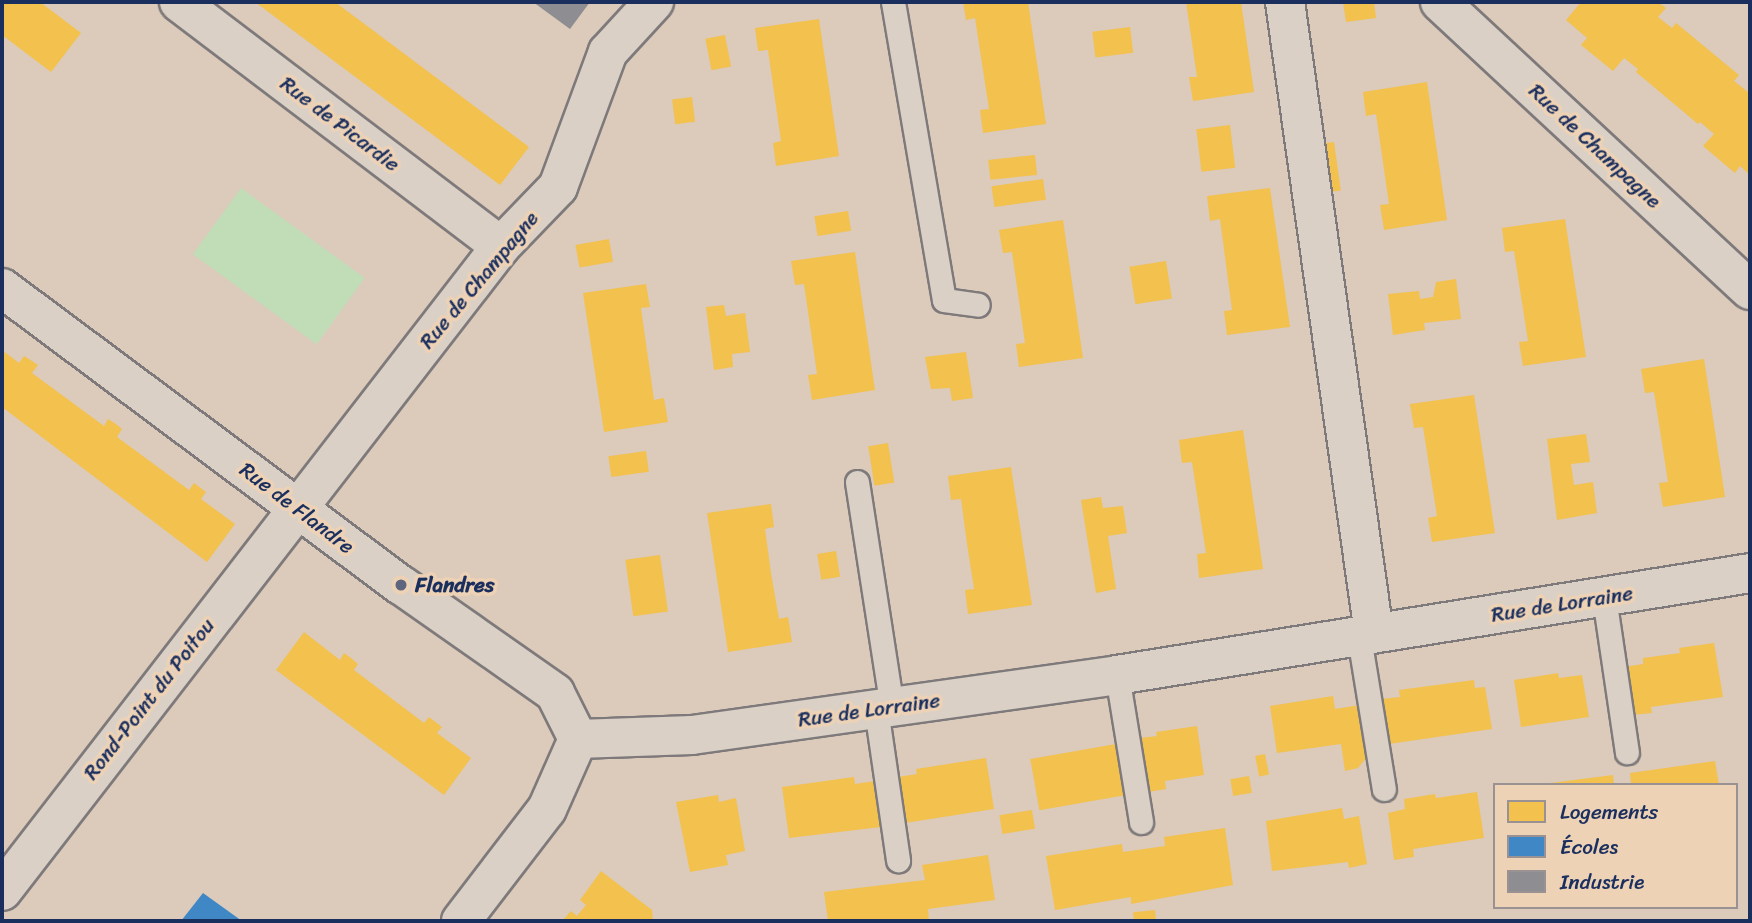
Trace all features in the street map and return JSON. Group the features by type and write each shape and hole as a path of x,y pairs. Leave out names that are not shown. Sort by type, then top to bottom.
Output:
{"street":[{"name":"Rue de Picardie","path":"178,2 501,246"},
{"path":"1285,2 1322,273 1366,636"},
{"name":"Rue de Champagne","path":"1440,2 1750,290"},
{"name":"Rue de Champagne","path":"296,508 501,246 558,187 608,52 647,4"},
{"name":"Rue de Flandre","path":"2,288 296,508 555,693 578,739"},
{"name":"Rond-Point du Poitou","path":"2,891 296,508"},
{"name":"Rue de Lorraine","path":"578,739 692,735 1117,675 1750,573"},
{"path":"461,921 547,809 578,739"}],"lane":[{"path":"894,2 944,300 978,305"},
{"path":"857,482 884,708 898,860"},
{"path":"1604,597 1627,752"},
{"path":"1366,636 1384,789"},
{"path":"1117,675 1141,822"}],"green space":[{"path":"241,188 365,278 317,344 193,254"}],"building: Logements":[{"path":"2,2 40,2 81,33 51,72 2,35"},
{"path":"255,2 335,2 529,147 500,185"},
{"path":"963,2 1028,2 1046,124 983,133 980,110 989,109 975,18 966,20"},
{"path":"1186,2 1241,2 1254,92 1193,101 1189,77 1197,77"},
{"path":"1343,2 1374,2 1376,18 1346,22"},
{"path":"1581,2 1658,2 1666,8 1658,17 1672,28 1676,23 1739,75 1734,81 1748,92 1750,89 1750,175 1740,166 1735,173 1703,146 1714,134 1700,122 1698,124 1636,72 1638,69 1624,58 1613,71 1581,45 1587,38 1566,20"},
{"path":"819,19 839,156 776,166 773,143 781,141 768,50 758,51 755,28"},
{"path":"1130,27 1133,53 1095,57 1092,32"},
{"path":"725,35 731,66 711,70 705,39"},
{"path":"1427,82 1447,220 1384,230 1380,205 1389,204 1376,114 1366,116 1363,92"},
{"path":"692,97 695,122 675,124 672,99"},
{"path":"1230,125 1235,168 1201,172 1196,129"},
{"path":"1334,142 1341,191 1321,193 1314,145"},
{"path":"1035,155 1037,175 990,180 988,160"},
{"path":"1043,179 1046,200 994,207 992,186"},
{"path":"1270,188 1290,327 1227,335 1224,311 1232,310 1220,219 1210,221 1207,196"},
{"path":"848,211 851,231 818,236 814,216"},
{"path":"1565,219 1586,357 1523,366 1519,342 1528,341 1514,251 1505,252 1502,228"},
{"path":"1063,220 1083,358 1019,367 1016,344 1025,343 1012,252 1003,253 999,230"},
{"path":"609,239 613,262 580,268 576,245"},
{"path":"855,252 875,390 812,400 808,375 817,374 804,284 795,285 791,261"},
{"path":"1166,261 1172,299 1135,304 1129,267"},
{"path":"1456,279 1461,319 1424,323 1425,330 1393,335 1388,294 1419,291 1420,299 1433,297 1436,282"},
{"path":"646,284 650,307 641,308 654,400 664,398 668,422 604,432 583,293"},
{"path":"724,305 726,316 745,313 750,352 732,354 733,367 714,370 706,307"},
{"path":"2,350 19,363 24,356 38,365 32,373 104,426 108,419 116,424 122,429 117,437 189,490 194,483 206,492 201,499 235,524 207,562 2,407"},
{"path":"966,352 973,398 952,401 950,388 931,389 925,357"},
{"path":"1704,359 1725,497 1663,507 1659,483 1668,482 1654,392 1645,393 1641,369"},
{"path":"1474,395 1495,533 1432,542 1428,518 1437,516 1423,427 1414,428 1410,404"},
{"path":"1243,430 1263,569 1199,578 1197,554 1206,553 1192,462 1182,463 1179,440"},
{"path":"1586,434 1590,462 1571,464 1574,485 1593,482 1597,513 1557,520 1547,439"},
{"path":"888,443 894,483 875,486 868,446"},
{"path":"646,451 649,472 611,477 608,456"},
{"path":"1011,467 1032,605 968,614 965,590 974,589 961,499 951,500 948,476"},
{"path":"1101,497 1103,508 1123,506 1127,533 1108,536 1116,589 1096,593 1081,500"},
{"path":"771,504 774,527 765,529 771,573 779,619 788,617 792,642 728,652 707,513"},
{"path":"836,551 840,577 821,580 817,554"},
{"path":"660,555 668,611 633,616 625,560"},
{"path":"304,632 340,660 344,653 351,658 358,664 354,670 424,723 429,717 442,727 437,733 471,758 444,795 276,670"},
{"path":"1714,643 1723,697 1651,707 1652,713 1631,715 1624,667 1643,664 1643,658 1680,653 1679,648"},
{"path":"1558,673 1559,678 1582,675 1589,717 1521,727 1514,680"},
{"path":"1474,680 1475,688 1485,687 1492,729 1389,744 1382,699 1400,697 1399,690"},
{"path":"1333,696 1335,709 1360,705 1367,757 1358,768 1345,771 1341,744 1277,753 1270,706"},
{"path":"1197,726 1204,775 1165,781 1166,789 1148,792 1140,738 1157,736 1156,732"},
{"path":"1116,744 1125,795 1039,810 1030,759"},
{"path":"1265,754 1269,775 1259,777 1255,756"},
{"path":"986,758 994,809 905,823 898,777 917,774 916,769"},
{"path":"1715,761 1719,783 1631,783 1630,773"},
{"path":"1613,775 1614,783 1551,783"},
{"path":"1249,776 1252,793 1233,796 1230,779"},
{"path":"854,777 855,784 875,781 881,827 789,838 782,787"},
{"path":"1477,792 1484,838 1413,849 1414,857 1394,860 1388,813 1405,809 1404,799"},
{"path":"718,795 719,802 736,798 745,851 726,855 728,865 690,872 676,802"},
{"path":"1342,808 1344,819 1359,816 1367,864 1349,868 1348,862 1272,871 1266,821"},
{"path":"1032,810 1035,829 1002,834 999,815"},
{"path":"1225,828 1233,885 1131,904 1131,897 1055,910 1046,856 1122,844 1123,852 1165,846 1164,837"},
{"path":"988,855 995,900 928,909 929,921 828,921 824,892 925,880 922,865"},
{"path":"601,871 652,910 653,921 562,921 571,911 577,916 586,905 580,900"},
{"path":"1155,910 1156,919 1134,921 1133,912"}],"building: Écoles":[{"path":"203,893 242,921 181,921"}],"building: Industrie":[{"path":"533,2 590,2 570,29"}],"place":[{"name":"Flandres","path":"401,585"}]}
